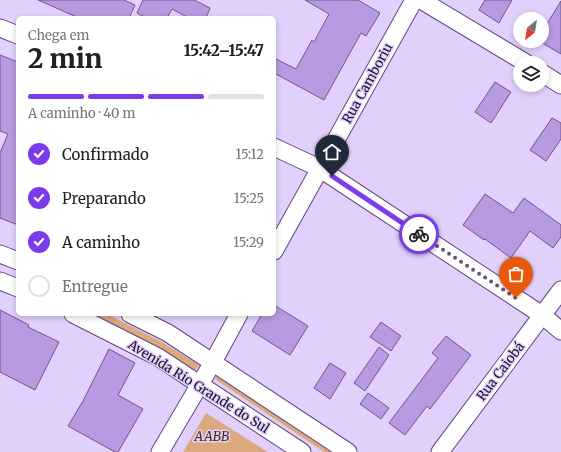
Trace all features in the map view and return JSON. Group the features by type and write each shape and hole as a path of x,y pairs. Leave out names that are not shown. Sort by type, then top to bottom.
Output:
{"street":[{"name":"Rua Camboriu","path":"276,247 414,0"},
{"path":"421,0 514,56"},
{"path":"0,28 16,34"},
{"path":"549,77 561,85"},
{"path":"276,148 320,168 542,315 561,331"},
{"path":"0,254 16,260"},
{"path":"0,281 16,287"},
{"name":"Rua Caiobá","path":"440,452 561,290"},
{"name":"Avenida Rio Grande do Sul","path":"77,316 158,357 302,452"},
{"name":"Avenida Rio Grande do Sul","path":"134,316 168,333 348,452"},
{"path":"160,452 213,362 238,316"}],"green space":[{"path":"94,316 111,316 162,342 199,365 195,371"},
{"path":"221,371 341,452 324,452 215,379"},
{"name":"AABB","path":"206,413 268,452 183,452"}],"building":[{"path":"38,0 124,0 135,5 130,16 74,16"},
{"path":"143,0 194,0 210,8 207,16 185,16 172,9 168,16 142,16 137,13"},
{"path":"305,0 358,0 380,13 366,36 361,33 324,100 276,74 276,59 296,69 312,40 314,42 329,14"},
{"path":"485,0 512,0 499,23 479,10"},
{"path":"561,1 561,54 549,47 549,21"},
{"path":"0,55 16,61 16,224 0,218 0,153 8,134 0,131"},
{"path":"495,82 511,92 491,123 475,112"},
{"path":"552,118 561,123 561,139 546,161 530,150"},
{"path":"485,194 513,213 524,198 561,225 561,237 553,248 530,231 511,258 463,225"},
{"path":"276,306 308,326 290,355 252,331 261,316 276,316"},
{"path":"0,310 29,325 28,327 59,342 35,390 0,372"},
{"path":"381,322 401,336 391,351 370,337"},
{"path":"446,336 471,355 430,409 427,406 405,435 389,423 438,358 432,353"},
{"path":"379,347 389,355 365,391 354,383"},
{"path":"109,349 135,363 118,395 143,409 118,452 115,452 68,426 83,401"},
{"path":"330,363 346,373 330,399 314,388"},
{"path":"368,393 389,408 381,419 360,404"}],"way so far":[{"path":"419,234 516,298"}],"route":[{"path":"332,176 419,234"}]}
